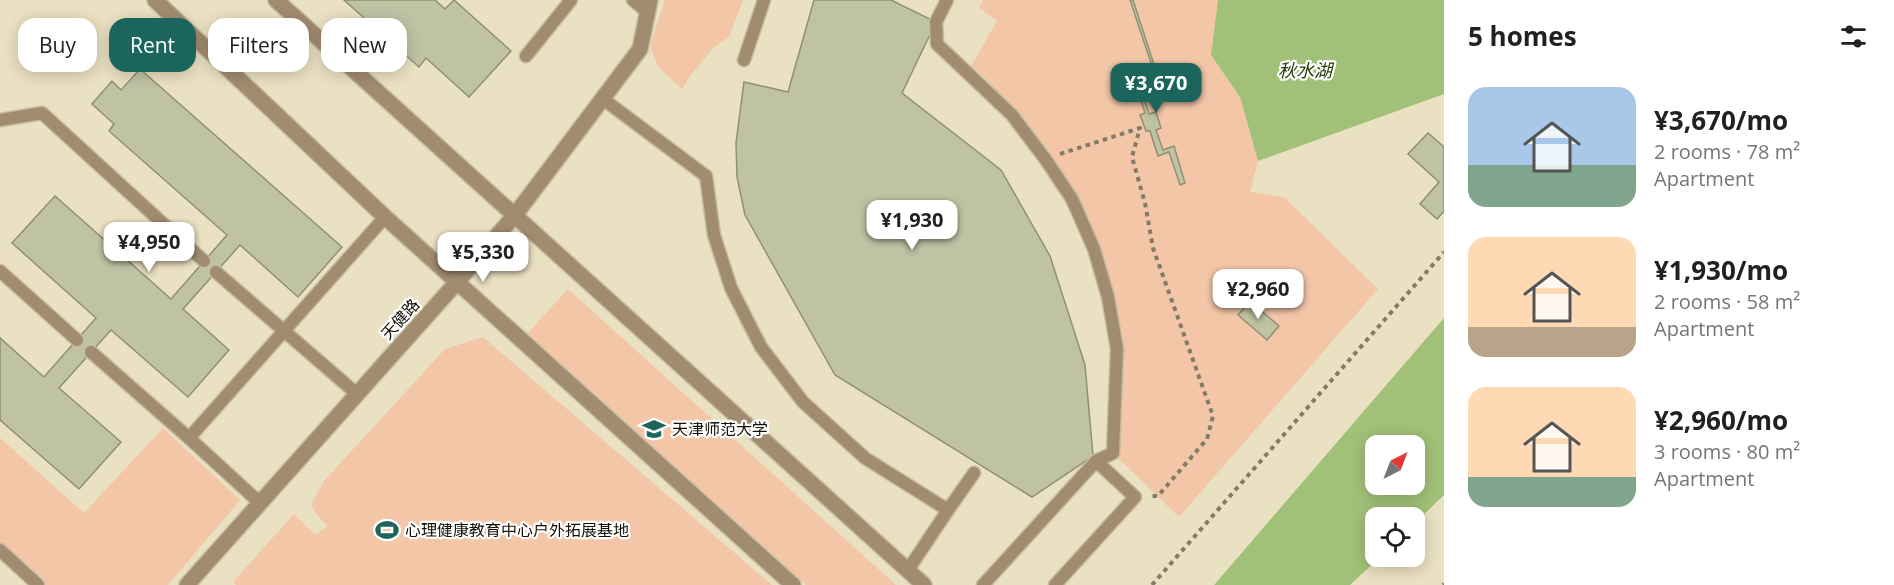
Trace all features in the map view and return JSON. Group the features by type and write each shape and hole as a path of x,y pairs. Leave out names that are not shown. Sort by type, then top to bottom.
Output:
{"street":[{"path":"155,0 385,217 793,585"},
{"path":"276,0 924,585"},
{"name":"天健路","path":"187,585 515,215 640,49 648,6"}],"lane":[{"path":"526,56 571,0"},
{"path":"633,0 648,6"},
{"path":"744,60 764,0"},
{"path":"947,0 936,22 937,44 1012,115 1072,199 1094,249 1118,349 1113,453 1096,461 983,585"},
{"path":"603,99 706,176 714,235 731,288 761,347 803,402 865,459 948,510"},
{"path":"0,120 42,113 204,261"},
{"path":"189,438 385,217"},
{"path":"0,271 77,340"},
{"path":"216,272 357,394"},
{"path":"91,352 260,503"},
{"path":"1055,585 1135,497 1096,461"},
{"path":"908,570 974,473"},
{"path":"0,550 38,585"}],"path":[{"path":"1046,160 1140,128 1132,157 1145,203 1153,248 1213,416 1207,439 1158,496 1135,497"},
{"path":"1152,585 1444,252"}],"shaded area":[{"path":"665,0 743,0 729,37 713,48 682,89 658,67 650,46"},
{"path":"983,0 1218,0 1211,55 1240,97 1258,161 1250,192 1284,197 1378,289 1179,517 1113,453 1117,349 1094,249 1046,160 967,73 997,21 979,8"},
{"path":"568,289 896,585 806,585 527,334"},
{"path":"483,337 772,585 236,585 233,582 294,514 315,535 328,526 311,505 324,481 445,349"},
{"path":"163,428 240,500 168,585 43,585 0,546 0,438 84,513"}],"water":[{"name":"秋水湖","path":"1218,0 1444,0 1444,94 1258,161 1240,97 1211,55"},
{"path":"1444,318 1444,495 1425,513 1425,507 1365,507 1365,567 1369,567 1350,585 1214,585"}],"building":[{"path":"344,0 435,0 445,9 454,0 511,51 469,97 426,58 419,67 407,56 407,18 364,18"},
{"path":"814,0 891,0 936,22 902,93 1001,170 1050,256 1085,365 1093,456 1032,497 835,375 745,215 737,177 736,143 744,82 788,92"},
{"path":"1130,0 1133,0 1160,83 1141,89 1149,114 1156,112 1161,128 1156,130 1163,150 1174,146 1185,183 1180,185 1169,152 1158,156 1150,131 1146,131 1140,115 1145,113 1137,88 1157,81"},
{"path":"137,72 143,72 342,247 298,297 240,245 183,309 229,350 188,397 111,330 59,388 121,442 79,489 0,420 0,338 44,377 96,318 12,243 55,196 171,299 227,235 109,131 114,124 92,104 112,81 121,90"},
{"path":"1428,133 1444,147 1444,211 1437,219 1420,204 1439,182 1408,154"},
{"path":"1250,301 1279,326 1267,340 1238,315"}],"place":[{"name":"天津师范大学","path":"654,429"},
{"name":"心理健康教育中心户外拓展基地","path":"387,530"}]}
